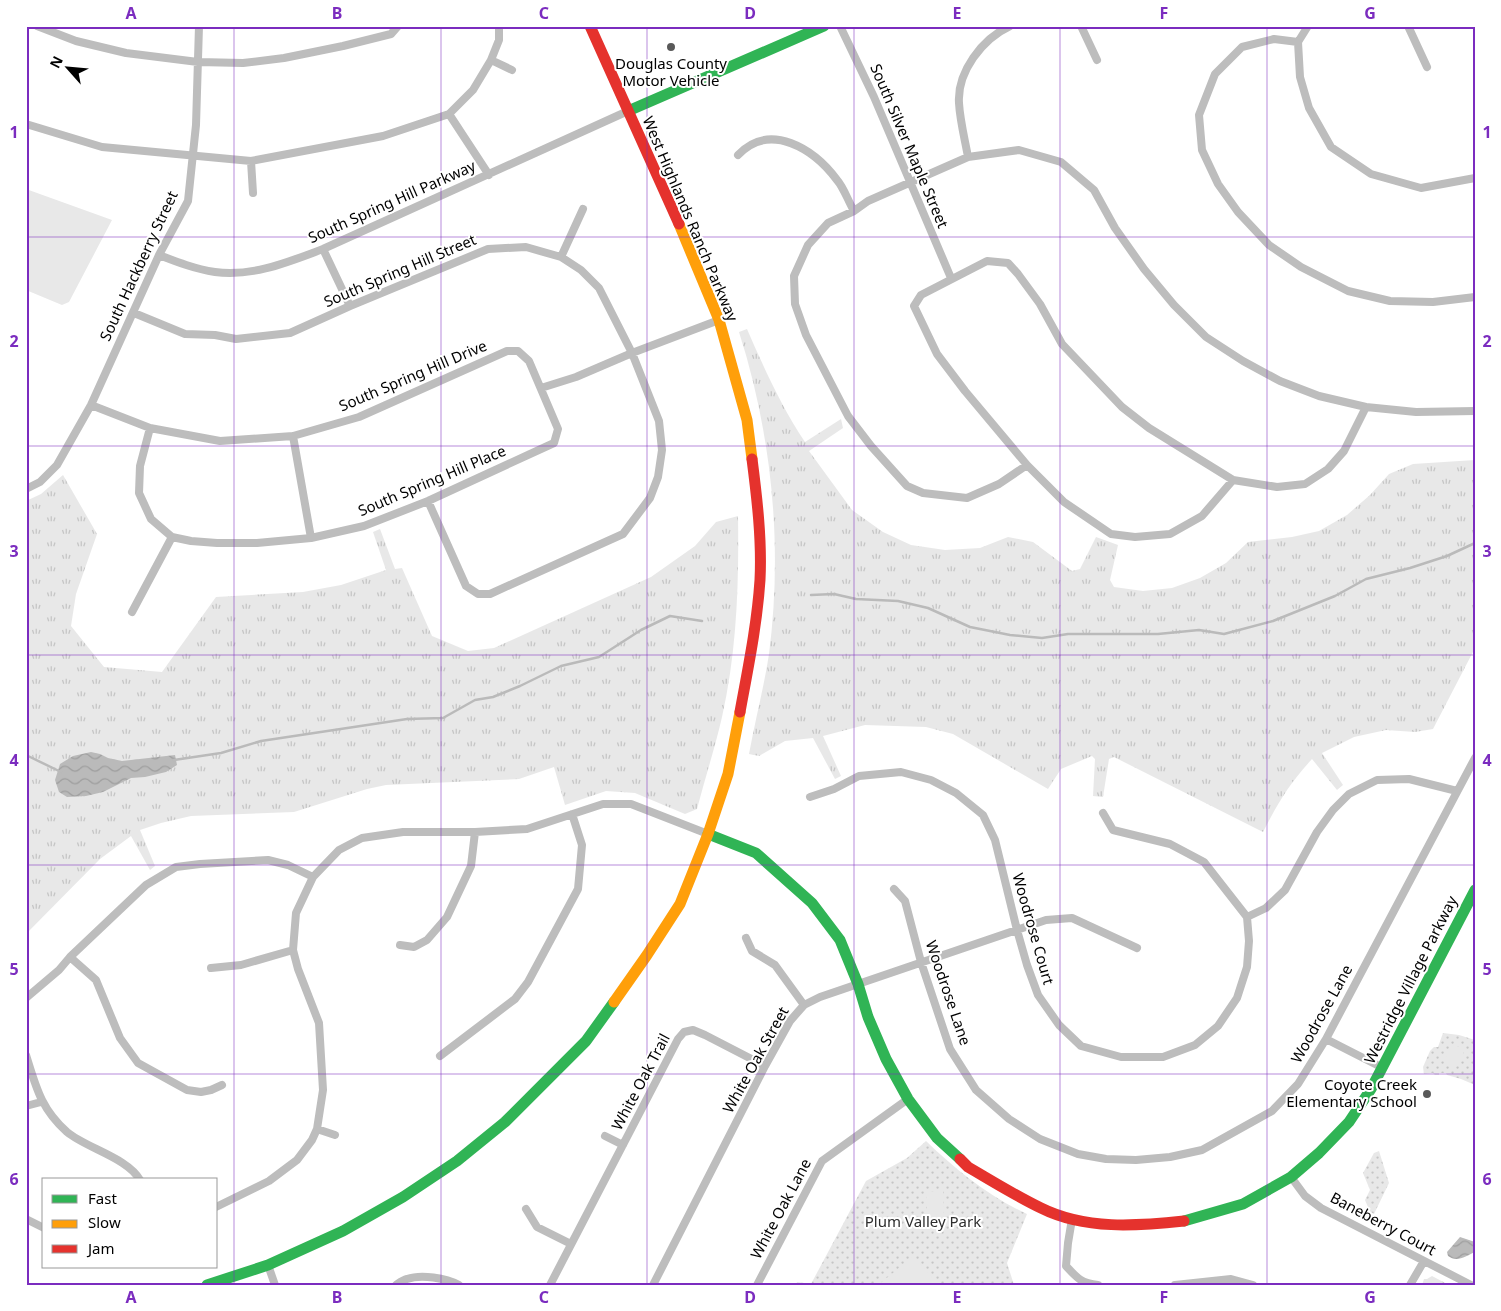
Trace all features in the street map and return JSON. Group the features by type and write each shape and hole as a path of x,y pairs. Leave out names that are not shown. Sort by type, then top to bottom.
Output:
{"main road":[{"name":"West Highlands Ranch Parkway","path":"207,1285 268,1264 343,1231 403,1197 457,1161 505,1122 586,1041 620,995 680,904 708,834 728,774 755,633 760,578 758,509 747,420 719,320 686,240 590,26"},
{"path":"628,112 824,26"},
{"name":"Westridge Village Parkway","path":"708,834 756,853 812,903 840,940 886,1059 908,1099 937,1138 968,1167 1042,1209 1072,1220 1111,1225 1153,1224 1191,1220 1243,1204 1291,1177 1320,1153 1345,1127 1367,1096 1475,890"}],"street":[{"path":"37,26 76,41 126,52 198,62 243,63 284,58 391,34 398,26"},
{"name":"South Hackberry Street","path":"26,489 40,482 57,465 91,405 159,255 188,201 196,124 199,26"},
{"path":"26,124 102,146 251,161 383,136 449,114 473,90 499,40 499,26"},
{"name":"South Silver Maple Street","path":"840,26 874,97 951,278"},
{"path":"968,157 959,102 963,79 973,57 990,40 1010,26"},
{"path":"1081,26 1096,60"},
{"path":"1308,26 1298,42 1300,77 1309,108 1331,147 1371,174 1421,188 1475,178"},
{"path":"1408,26 1426,67"},
{"path":"1298,42 1274,39 1242,47 1214,74 1199,115 1202,150 1218,184 1238,212 1268,245 1301,267 1348,291 1390,301 1433,302 1475,296"},
{"path":"490,60 512,70"},
{"name":"South Spring Hill Parkway","path":"159,255 194,268 214,272 243,273 279,266 323,249 628,112"},
{"path":"449,114 489,174"},
{"path":"738,155 745,148 759,140 784,140 812,154 838,180 854,211"},
{"path":"1027,465 999,484 967,498 923,493 907,486 871,446 848,416 806,335 795,304 794,276 808,245 828,223 854,211 868,201 968,157 1019,150 1061,162 1094,190 1115,228 1144,269 1174,305 1206,338 1242,361 1280,381 1319,396 1366,406 1416,412 1475,411"},
{"path":"251,161 253,193"},
{"path":"561,257 584,209"},
{"name":"South Spring Hill Street","path":"134,313 185,334 236,339 290,333 488,249 526,247 561,257 581,270 599,288 632,352 659,422 662,450 658,477 650,498 623,534 490,594 478,594 466,586 428,501"},
{"path":"323,249 350,306"},
{"path":"1233,480 1202,516 1170,534 1135,537 1111,534 1099,528 1064,502 1027,465 965,391 937,354 914,306 921,295 987,261 1008,264 1018,274 1040,304 1062,344 1122,407 1149,428 1233,480 1277,487 1305,484 1328,469 1344,451 1366,406"},
{"path":"541,388 576,377 632,352 719,320"},
{"name":"South Spring Hill Drive","path":"91,405 150,428 220,441 293,436 359,417 507,351 518,351 529,361 541,388"},
{"name":"South Spring Hill Place","path":"172,537 191,541 257,543 311,538 364,526 428,501 554,443 558,429 541,388"},
{"path":"132,612 172,537 151,519 139,492 140,466 150,428"},
{"path":"293,436 311,538"},
{"name":"Woodrose Lane","path":"894,889 906,901 921,962 950,1049 976,1090 1009,1119 1040,1139 1078,1154 1106,1159 1136,1160 1202,1150 1272,1111 1298,1084 1326,1039 1475,758"},
{"name":"Woodrose Court","path":"810,797 834,789 859,776 902,772 932,780 956,793 984,815 995,840 1017,930 1038,994 1059,1025 1081,1046 1121,1057 1162,1057 1195,1044 1218,1026 1237,998 1247,967 1248,917"},
{"path":"1103,813 1113,830 1170,844 1204,862 1248,917 1266,908 1284,890 1317,832 1332,810 1349,794 1377,780 1410,779 1457,791"},
{"path":"218,1206 269,1181 297,1160 312,1140 317,1129 323,1090 320,1022 298,969 293,950 296,913 313,877 339,850 362,838 403,832 475,832 527,829 603,804 630,804 708,834"},
{"path":"440,1056 515,999 528,982 578,888 582,845 572,814"},
{"path":"400,945 414,947 427,940 447,916 472,866 475,832"},
{"path":"26,998 59,970 70,957 146,884 176,867 268,860 288,865 313,877"},
{"name":"White Oak Street","path":"653,1285 765,1066 790,1022 804,1005 820,997 1046,920 1072,918 1137,948"},
{"path":"746,938 752,951 775,965 804,1005"},
{"path":"211,968 241,965 293,950"},
{"path":"70,957 96,980 120,1038 138,1063 188,1090 201,1092 212,1090 222,1085"},
{"name":"White Oak Trail","path":"550,1285 678,1039 684,1032 693,1030 765,1066"},
{"path":"1326,1039 1382,1068"},
{"path":"26,1055 41,1102 51,1116 68,1133 121,1163 139,1178"},
{"name":"White Oak Lane","path":"757,1285 822,1161 908,1099"},
{"path":"26,1106 41,1102"},
{"path":"317,1129 335,1135"},
{"name":"White Oak Trail","path":"605,1136 623,1145"},
{"name":"Baneberry Court","path":"1291,1177 1303,1193 1321,1208 1471,1285"},
{"path":"526,1209 537,1227 571,1244"},
{"path":"26,1219 42,1227"},
{"path":"1072,1220 1066,1266 1077,1278 1086,1284 1098,1285"},
{"path":"1410,1285 1424,1261"},
{"path":"268,1264 275,1285"},
{"path":"396,1285 408,1278 433,1277 452,1281 459,1285"},
{"path":"1175,1285 1231,1279 1253,1285"}],"green space":[{"path":"26,189 112,220 69,302 62,305 26,290"},
{"path":"747,329 766,372 805,442 841,419 843,428 809,451 852,510 883,532 911,545 945,550 980,548 1008,537 1033,542 1072,571 1080,569 1096,537 1118,545 1110,580 1114,587 1143,591 1172,588 1200,578 1226,563 1248,542 1292,537 1319,531 1347,515 1370,495 1389,474 1413,464 1475,460 1475,648 1433,729 1415,732 1386,730 1354,737 1322,753 1343,785 1337,790 1312,759 1285,794 1263,832 1114,757 1109,759 1103,797 1093,796 1095,759 1092,756 1061,769 1048,789 953,734 926,727 865,725 823,736 841,776 835,779 813,738 785,741 759,756 749,754 769,654 775,573 772,491 767,451 760,411 739,332"},
{"path":"63,475 97,534 76,594 71,626 104,667 162,672 216,597 303,592 341,585 386,570 373,532 380,529 395,569 402,568 432,636 468,651 494,648 651,577 695,546 716,522 738,516 736,617 731,667 719,729 697,809 685,814 635,793 606,791 565,805 554,767 519,779 386,785 367,789 294,812 191,816 140,830 155,866 150,870 131,836 100,859 26,934 26,501 41,494"},
{"path":"1443,1033 1475,1040 1475,1085 1446,1073 1439,1073 1439,1075 1433,1073 1424,1074 1423,1067 1430,1051 1434,1047 1438,1047"},
{"path":"1453,1044 1465,1050 1456,1067 1444,1061"},
{"name":"Plum Valley Park","path":"926,1141 974,1182 1000,1200 1027,1214 1007,1263 1014,1285 796,1285 797,1282 811,1284 866,1181 907,1158"},
{"path":"1379,1151 1389,1183 1374,1214 1370,1212 1365,1200 1370,1190 1363,1173 1374,1153"},
{"path":"943,1189 944,1219 928,1225 926,1193"},
{"path":"914,1256 938,1285 878,1285"},
{"path":"1432,1276 1449,1285 1422,1285 1424,1279"}],"water":[{"path":"91,752 122,761 175,755 177,765 166,772 131,778 103,792 86,796 67,797 59,792 55,780 60,764 73,756"},
{"path":"1460,1237 1475,1242 1475,1252 1461,1258 1451,1258 1447,1252"}],"waterway":[{"path":"811,595 834,594 856,599 898,601 928,608 970,627 1010,635 1042,638 1068,634 1158,634 1199,630 1224,634 1273,621 1335,596 1366,579 1447,556 1475,543"},
{"path":"174,760 221,753 261,741 407,719 443,718 475,700 493,697 561,666 599,657 641,630 670,616 702,621"},
{"path":"26,755 61,772"}],"traffic: fast":[{"path":"628,111 824,26"},
{"path":"708,834 756,853 812,903 840,940 858,984 868,1017 886,1059 908,1099 937,1138 960,1159"},
{"path":"1184,1221 1243,1204 1291,1177 1319,1153 1349,1122 1371,1089 1475,890"},
{"path":"207,1285 268,1265 343,1231 403,1197 457,1161 505,1122 586,1041 614,1002"}],"traffic: slow":[{"path":"679,224 719,320 747,420 752,459"},
{"path":"614,1002 680,904 708,834 728,774 740,712"}],"traffic: jam":[{"path":"590,26 679,224"},
{"path":"740,712 754,630 760,580 760,534 752,459"},
{"path":"960,1159 968,1167 1022,1198 1041,1208 1075,1220 1111,1225 1184,1221"}],"place":[{"name":"Douglas County Motor Vehicle","path":"671,47"},
{"name":"Coyote Creek Elementary School","path":"1427,1094"}]}
